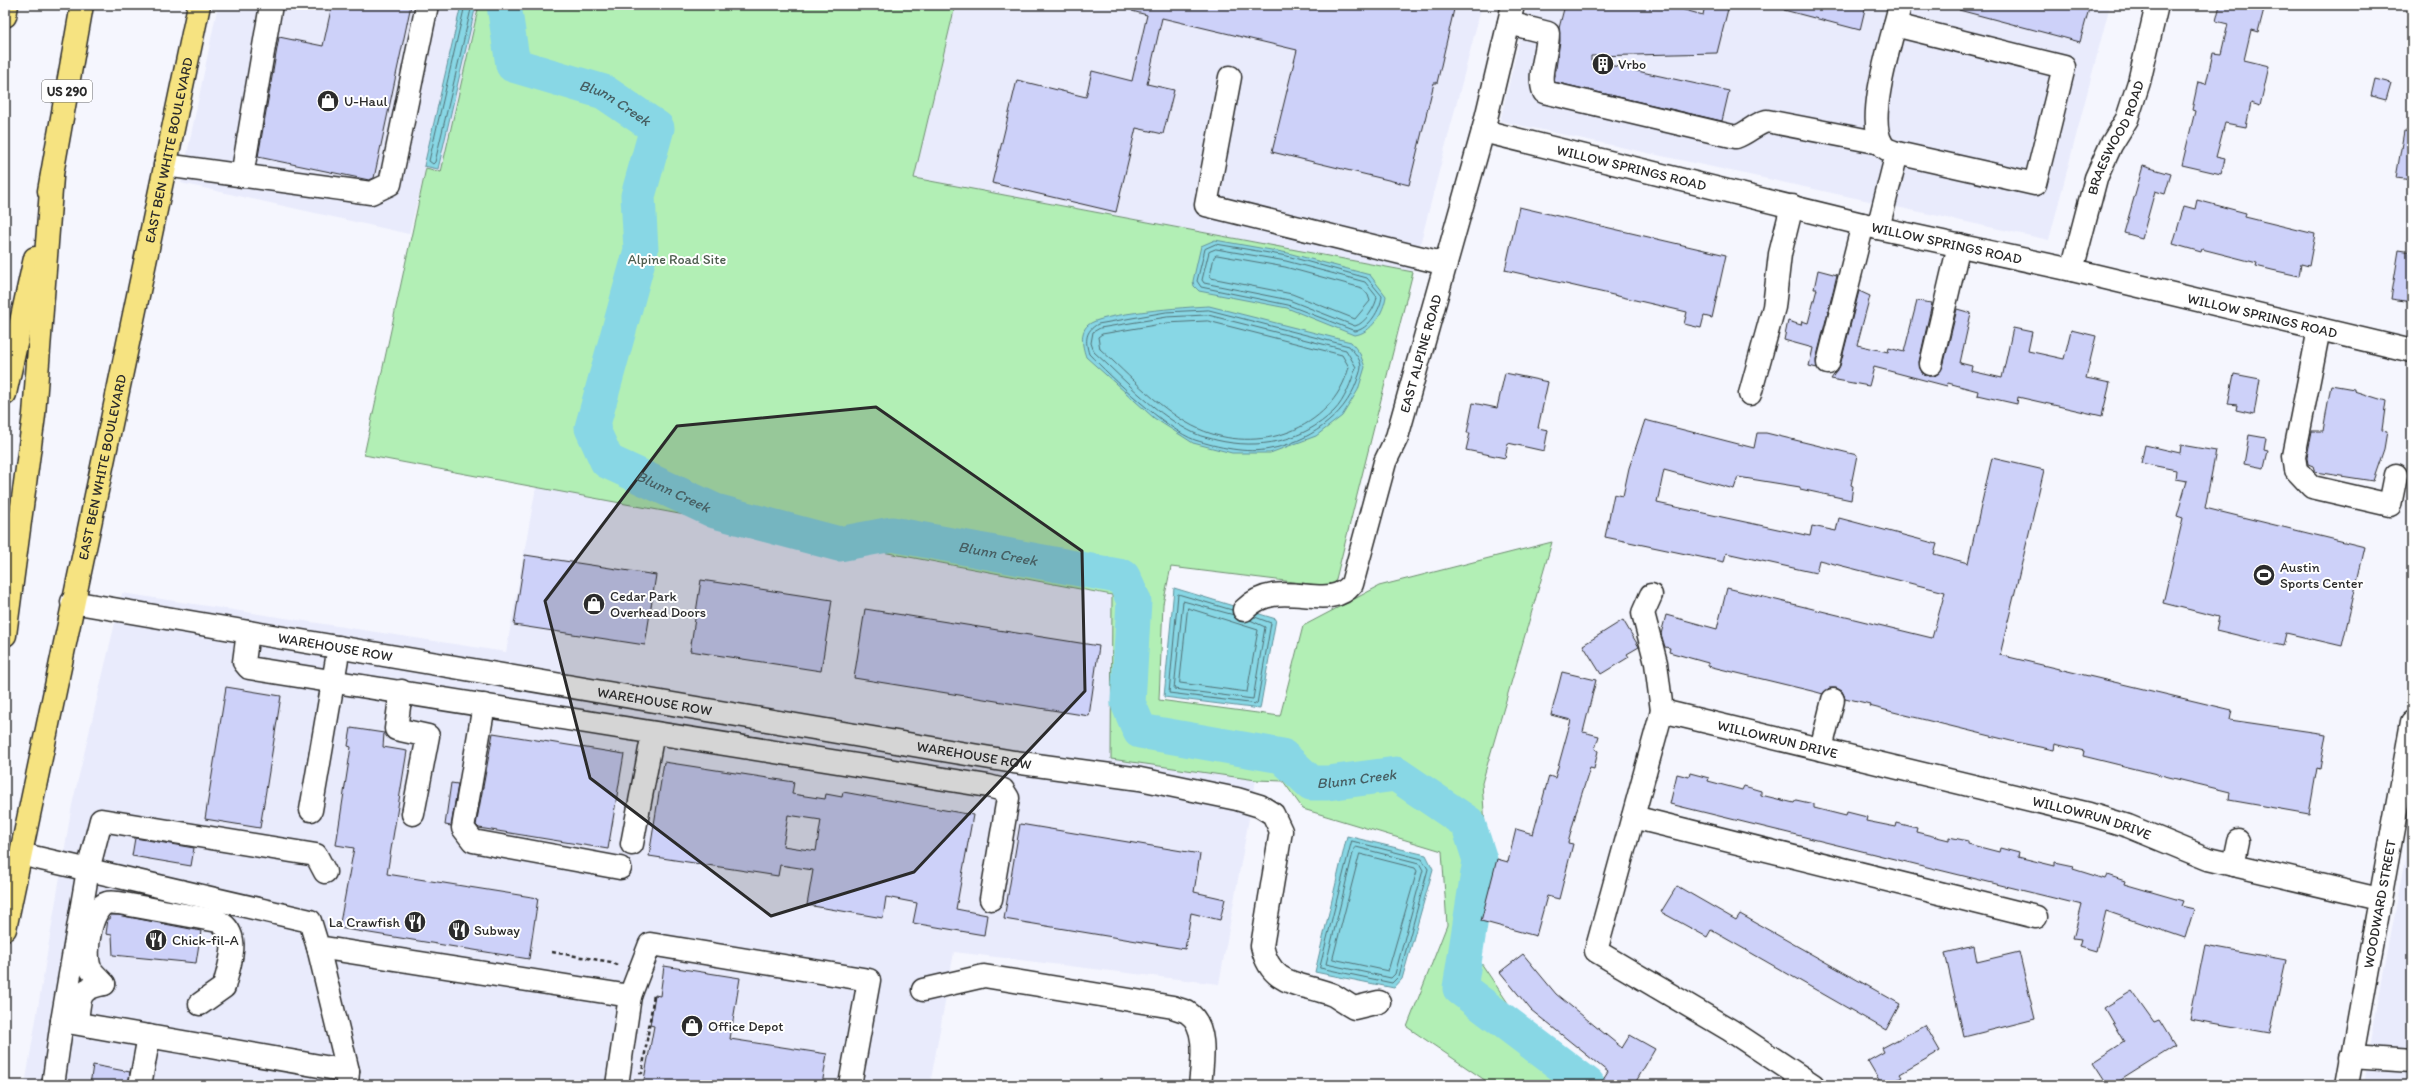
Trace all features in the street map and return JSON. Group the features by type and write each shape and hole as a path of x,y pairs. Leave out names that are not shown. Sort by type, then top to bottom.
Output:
{"main road":[{"path":"5,16 7,5"},
{"name":"US 290","path":"5,635 34,415 52,177 82,5"},
{"name":"EAST BEN WHITE BOULEVARD","path":"5,929 72,602 199,5"},
{"path":"5,394 52,177"}],"street":[{"path":"242,176 271,5"},
{"path":"165,165 371,193 390,184 427,5"},
{"name":"BRAESWOOD ROAD","path":"2072,270 2096,178 2111,145 2127,119 2139,82 2157,5"},
{"path":"1511,14 1548,33 1548,44 1540,83 1544,92 1736,137 1746,133 1756,124 1767,121 1889,148 2035,184 2064,67 1898,15 1879,91 1877,120 1889,148 1870,226 1828,363"},
{"name":"EAST ALPINE ROAD","path":"1244,610 1253,601 1276,594 1333,597 1347,592 1352,584 1385,462 1397,437 1446,264 1483,131 1511,14"},
{"path":"1230,77 1206,205 1446,264"},
{"name":"WILLOW SPRINGS ROAD","path":"1483,131 1870,226 2072,270 2412,351"},
{"path":"1750,394 1774,307 1780,254 1792,206"},
{"path":"1931,364 1959,246"},
{"path":"2319,329 2294,456 2296,470 2312,487 2390,505 2396,475"},
{"path":"1651,595 1643,613 1656,663 1662,711 1596,951 1730,1030 1814,1085"},
{"name":"WAREHOUSE ROW","path":"72,602 1006,761 1140,779 1237,799 1260,806 1273,814 1281,831 1262,946 1265,960 1276,975 1289,983 1333,995 1354,1008 1379,1002"},
{"path":"248,632 244,662 249,668 484,704 1003,790 1008,798 991,899"},
{"path":"311,810 339,647"},
{"path":"401,691 396,729 428,736 413,814"},
{"path":"1822,749 1833,700"},
{"path":"484,704 463,828 468,837 473,841 620,868"},
{"name":"WILLOWRUN DRIVE","path":"1662,711 2089,814 2128,826 2208,859 2379,899"},
{"name":"WOODWARD STREET","path":"2347,1085 2379,899 2412,722"},
{"path":"632,844 653,733"},
{"path":"1633,816 2036,917"},
{"path":"70,1022 88,870 101,820 316,855 325,872"},
{"path":"2233,865 2238,841"},
{"path":"20,854 310,921 318,947 348,1078 149,1036 70,1022"},
{"path":"53,1085 70,1022 80,995 86,989 104,984 91,969 87,958 92,921 97,910 106,903 119,903 218,921 225,925 232,935 234,945 224,987 200,1004"},
{"path":"618,1085 630,996 650,944 869,980 850,1085"},
{"path":"318,947 630,996"},
{"path":"923,990 984,976 1173,1007 1188,1012 1196,1022 1201,1032 1200,1085"},
{"path":"140,1085 149,1036"},
{"path":"2352,1057 2412,1061"}],"path":[{"path":"552,952 611,962 623,969"}],"highlighted area":[{"path":"876,407 1082,551 1085,691 914,872 771,916 590,778 545,601 677,426"}],"shaded area":[{"path":"218,5 479,5 441,173 426,168 409,234 181,183"},
{"path":"952,5 1482,5 1413,272 914,178 955,6"},
{"path":"1528,5 2110,5 2049,240 1500,121"},
{"path":"536,487 1112,595 1111,759 1256,780 1219,984 954,952 930,1085 25,1085 72,805 122,593 506,652"},
{"path":"2412,822 2412,1085 2364,1085 2376,1013"}],"green space":[{"name":"Alpine Road Site","path":"479,5 955,6 914,178 1413,272 1334,587 1171,567 1163,604 1159,700 1280,716 1303,626 1379,586 1552,542 1482,783 1488,867 1473,951 1514,1012 1607,1085 1492,1085 1407,1027 1447,925 1442,851 1303,809 1283,781 1256,780 1111,759 1112,595 364,455 426,168 441,172"}],"water":[{"path":"461,5 476,5 438,169 424,166"},
{"path":"1215,240 1288,253 1370,275 1386,296 1383,309 1376,321 1366,331 1354,335 1287,308 1199,291 1194,286 1193,281 1201,246"},
{"path":"1209,306 1351,342 1360,354 1365,367 1358,390 1342,416 1316,436 1270,453 1232,453 1193,443 1154,418 1086,357 1083,345 1083,332 1088,325 1096,321 1109,317 1145,311"},
{"path":"1174,588 1276,619 1260,709 1164,697"},
{"path":"1347,836 1426,855 1433,869 1402,979 1394,988 1315,972"}],"building":[{"name":"U-Haul","path":"332,5 411,5 374,178 369,180 258,157 279,37 323,46"},
{"path":"1133,5 1455,5 1437,83 1434,83 1409,185 1272,152 1297,50 1162,18 1147,84 1174,90 1163,134 1136,128 1116,212 992,183 1017,80 1086,97 1092,71 1132,81 1147,15 1132,11"},
{"name":"Vrbo","path":"1565,5 1666,5 1703,15 1705,5 1729,5 1717,53 1591,56 1591,61 1729,91 1722,121 1554,82 1560,41 1559,28"},
{"path":"1784,5 1866,5 1860,30 1784,10"},
{"path":"1960,5 2090,5 2080,42 1959,10"},
{"path":"2220,5 2265,5 2258,32 2251,30 2244,60 2269,66 2260,106 2251,103 2246,127 2225,123 2216,157 2225,159 2221,174 2182,165 2195,111 2192,110 2198,82 2206,84 2213,53 2221,54 2228,24 2216,21"},
{"path":"2375,79 2391,83 2386,100 2371,96"},
{"path":"2404,131 2412,132 2412,180 2396,178"},
{"path":"2143,166 2171,174 2165,194 2155,191 2142,238 2124,233"},
{"path":"2197,200 2246,213 2245,217 2315,234 2309,266 2301,264 2299,276 2256,266 2257,263 2202,249 2201,252 2173,244 2184,206 2195,209"},
{"path":"1519,207 1726,255 1712,318 1704,316 1701,328 1684,324 1687,312 1505,270"},
{"path":"2399,250 2412,252 2412,302 2391,299"},
{"path":"1818,270 1837,275 1816,360 1817,368 1809,366 1813,348 1784,340 1788,321 1801,325 1802,321 1808,323 1817,289 1814,289"},
{"path":"1859,291 1870,296 1857,345 1888,352 1889,348 1904,352 1917,301 1932,303 1919,362 1922,373 1929,376 1935,376 1943,367 1957,309 1971,313 1960,363 1972,366 1971,371 2002,378 2013,328 2032,332 2028,351 2064,359 2071,330 2096,336 2086,378 2110,383 2102,416 2018,397 2017,404 1977,395 1978,391 1948,383 1947,386 1874,367 1869,386 1831,379 1840,366"},
{"path":"1505,373 1548,382 1538,428 1548,430 1544,451 1508,443 1505,458 1466,450 1470,433 1467,433 1473,403 1497,408"},
{"path":"2234,374 2260,379 2254,414 2236,410 2237,405 2228,404"},
{"path":"2331,385 2354,389 2354,391 2386,401 2382,430 2387,431 2384,449 2373,481 2315,472 2313,466 2308,464 2307,457 2312,431 2323,431"},
{"path":"1645,420 1754,448 1757,433 1766,433 1857,455 1851,485 1853,486 1851,500 1800,489 1800,487 1738,477 1734,489 1664,470 1657,503 1810,536 1812,526 1836,531 1839,518 1937,544 1934,554 1968,563 1992,458 2044,470 2000,655 2232,710 2230,720 2326,734 2320,769 2317,768 2309,814 2229,800 2230,792 2083,756 2084,751 2055,744 2054,750 2011,741 1869,706 1870,704 1845,698 1842,691 1836,688 1829,688 1823,694 1708,666 1708,663 1669,652 1670,648 1665,647 1661,634 1666,615 1717,629 1727,588 1932,638 1945,592 1819,560 1816,573 1726,553 1724,562 1605,537 1614,494 1623,496 1629,468"},
{"path":"2249,435 2266,438 2264,450 2268,451 2264,468 2244,464"},
{"name":"Austin Sports Center","path":"2145,445 2180,453 2181,445 2216,451 2205,508 2365,547 2342,646 2286,633 2283,646 2216,630 2219,617 2163,603 2183,518 2177,516 2187,481 2175,479 2176,470 2141,463"},
{"path":"525,555 656,575 645,645 514,625"},
{"path":"701,580 832,600 821,671 690,651"},
{"path":"865,609 1099,646 1089,716 854,678"},
{"path":"1623,620 1639,647 1627,654 1629,657 1601,674 1583,645"},
{"path":"1562,672 1596,680 1583,732 1599,736 1595,749 1598,751 1594,769 1590,768 1568,843 1573,844 1559,899 1547,896 1536,936 1481,921 1497,859 1508,862 1516,829 1533,834 1549,776 1555,778 1571,720 1551,715"},
{"path":"226,687 281,696 260,828 205,819"},
{"path":"351,728 384,733 383,747 407,751 387,874 538,898 529,959 339,928 354,848 336,845 351,747 348,746"},
{"path":"493,733 624,754 608,849 479,828 476,825"},
{"path":"664,762 794,782 792,794 825,799 826,794 842,797 843,792 973,815 956,909 987,915 984,935 913,923 917,903 886,897 883,918 807,905 813,870 780,865 778,876 649,856","holes":["788,815 821,820 816,851 783,846"]},
{"path":"1690,773 1709,778 1708,781 1742,790 1744,786 1761,791 1761,795 1794,803 1796,800 1814,804 1814,808 1846,816 1847,812 1867,817 1866,821 1896,827 1897,823 1917,828 1916,832 1949,840 1949,837 1968,841 1968,844 1999,852 2000,848 2019,853 2018,857 2055,866 2055,862 2074,866 2073,869 2105,879 2107,875 2125,881 2124,884 2183,901 2181,906 2194,909 2185,938 2106,911 2096,952 2079,947 2081,940 2073,939 2082,905 1670,804 1677,774 1689,777"},
{"path":"451,783 458,784 451,826 445,825"},
{"path":"1020,824 1200,854 1194,892 1225,899 1220,920 1191,913 1185,949 1004,919"},
{"path":"135,838 194,848 191,866 132,856"},
{"path":"1677,886 1736,920 1740,914 1900,1004 1886,1030 1711,930 1707,937 1661,912"},
{"name":"Chick-fil-A","path":"111,915 118,915 201,931 196,963 113,955 112,935 106,934 108,919 110,919"},
{"path":"2205,945 2286,960 2270,1033 2190,1019"},
{"path":"1974,946 1977,962 2019,952 2035,1019 1964,1037 1945,953"},
{"path":"1523,954 1556,994 1622,1048 1630,1035 1655,1049 1634,1085 1612,1085 1603,1080 1608,1072 1531,1010 1500,972"},
{"name":"Office Depot","path":"664,966 740,978 730,1039 827,1054 822,1085 643,1085 654,1026 650,1025 655,995 660,996"},
{"path":"2132,991 2154,1022 2159,1020 2175,1046 2113,1085 2108,1085 2093,1062 2124,1042 2104,1008"},
{"path":"1925,1025 1940,1051 1900,1074 1902,1077 1888,1085 1882,1085 1868,1061 1884,1052 1882,1048"},
{"path":"93,1065 130,1072 128,1085 90,1085"}],"waterway":[{"name":"Blunn Creek","path":"504,5 513,65 604,92 657,128 638,196 641,250 592,428 607,461 715,511 839,544 892,534 1123,577 1134,601 1128,703 1140,731 1282,756 1311,783 1328,783 1396,774 1468,823 1480,860 1460,988 1588,1085"}],"place":[{"name":"Vrbo","path":"1603,64"},
{"name":"U-Haul","path":"328,101"},
{"name":"Austin Sports Center","path":"2264,575"},
{"name":"Cedar Park Overhead Doors","path":"594,604"},
{"name":"La Crawfish","path":"415,922"},
{"name":"Subway","path":"459,930"},
{"name":"Chick-fil-A","path":"156,940"},
{"name":"Office Depot","path":"692,1026"}]}
